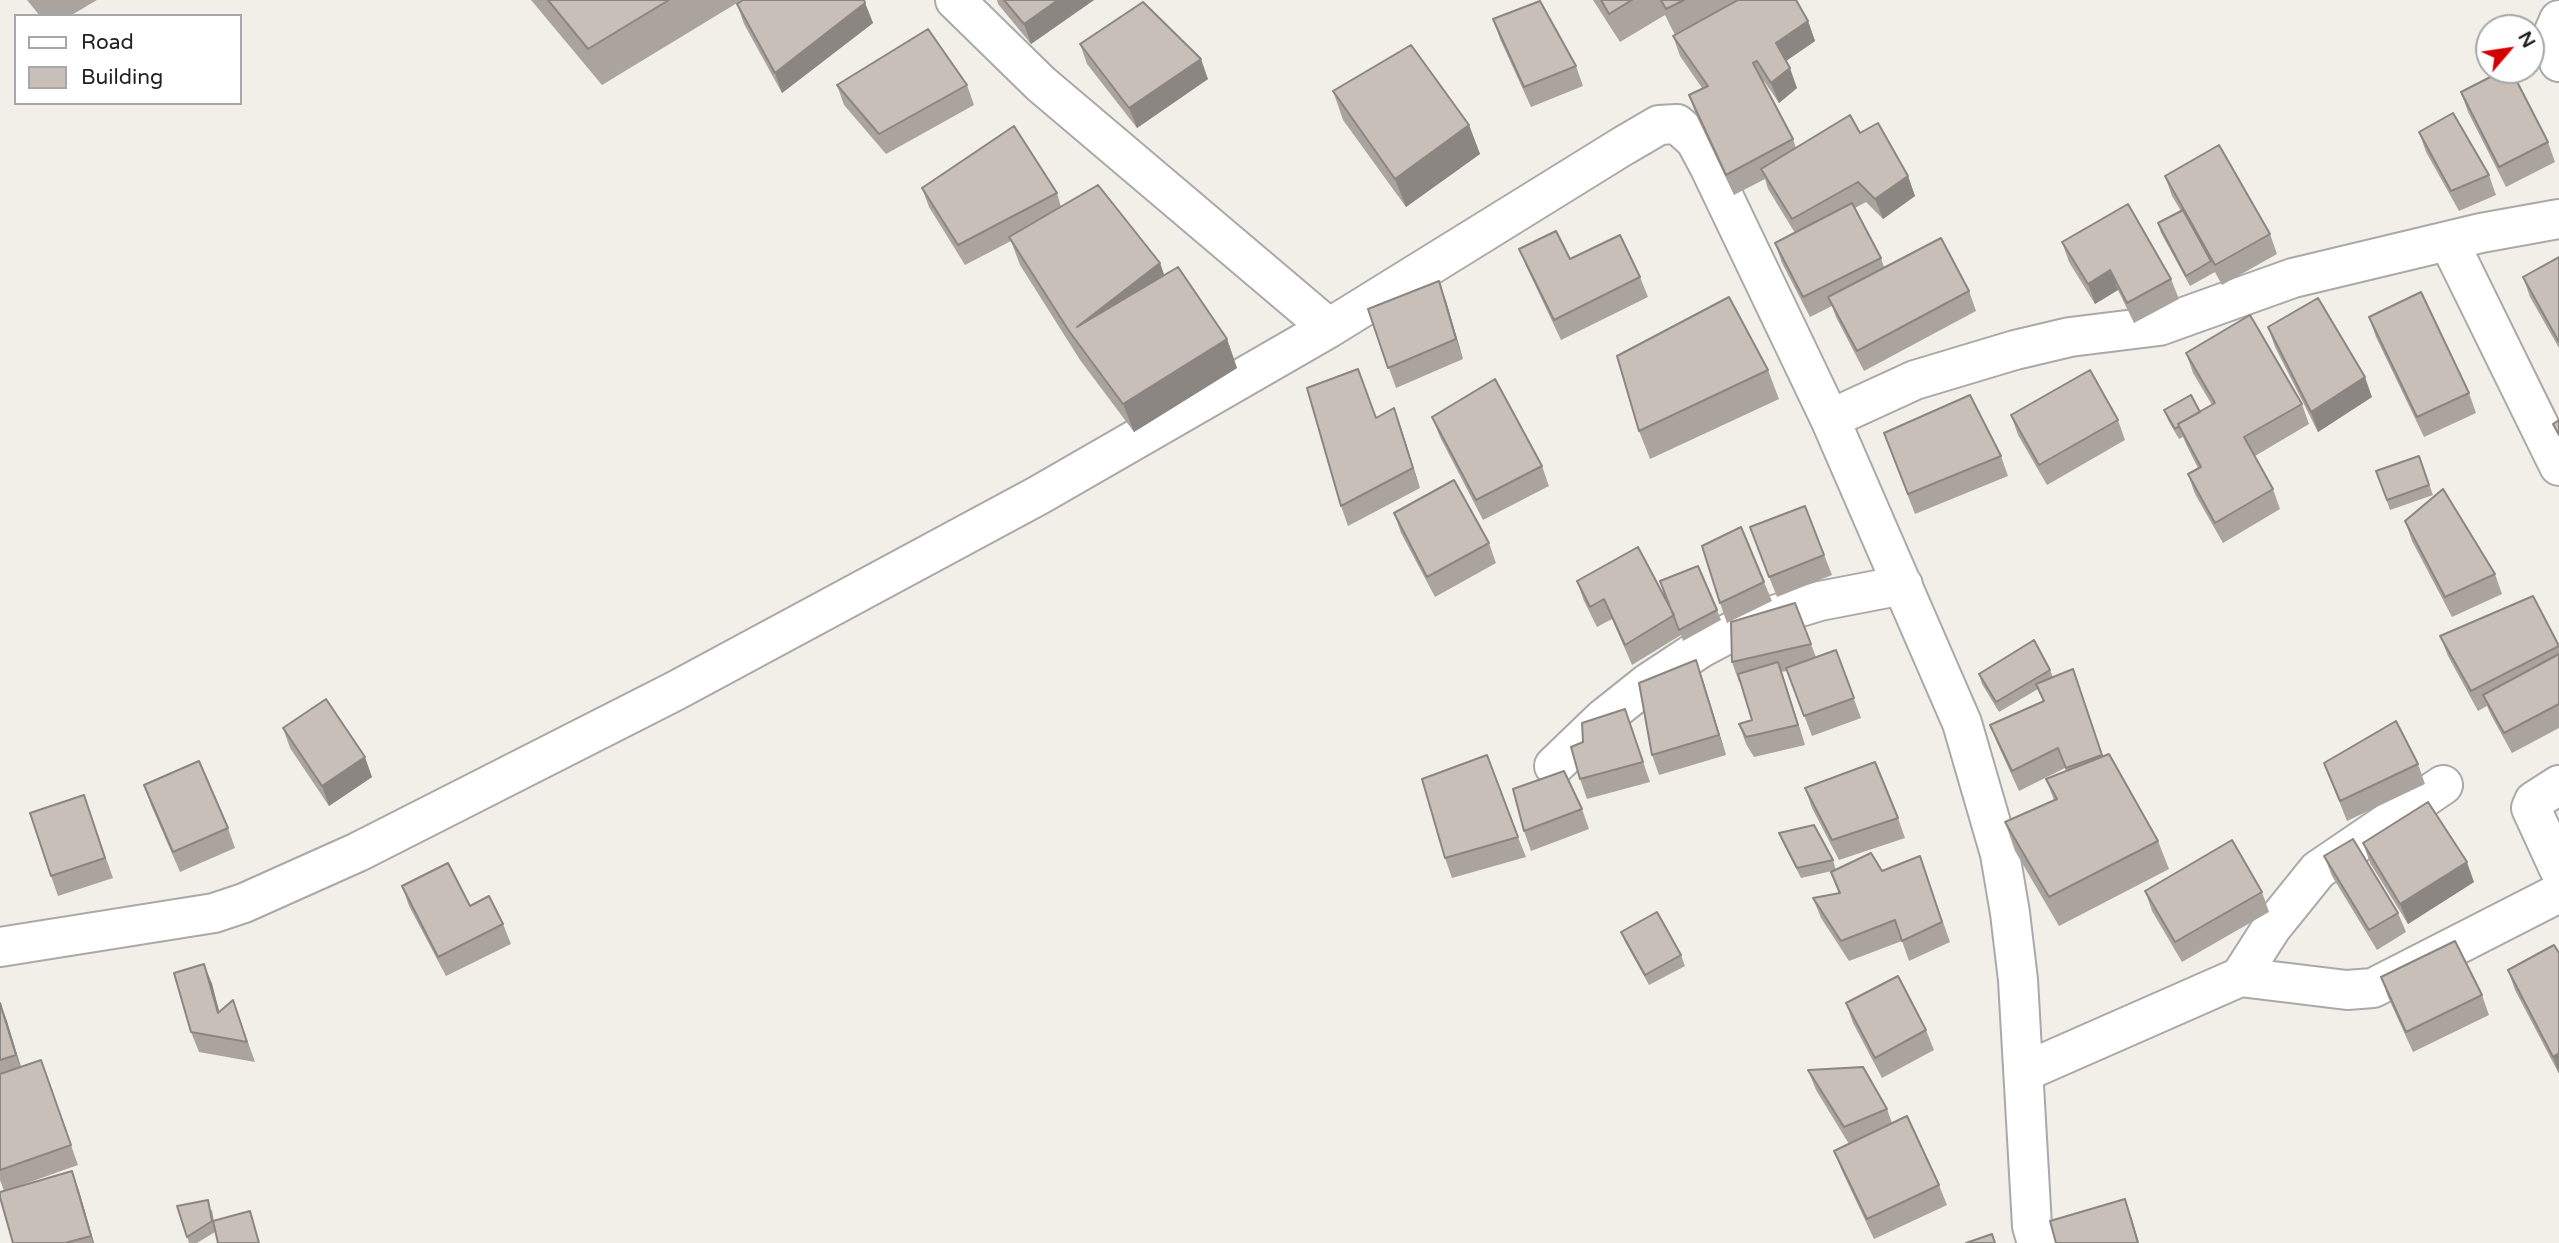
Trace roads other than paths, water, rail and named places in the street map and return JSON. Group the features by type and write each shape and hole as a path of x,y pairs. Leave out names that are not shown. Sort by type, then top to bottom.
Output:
{"street":[{"path":"955,0 1041,84 1329,328"},
{"path":"2559,20 2553,34 2559,62"},
{"path":"0,947 214,913 322,870 710,672 1027,501 1329,328 1659,125 1677,124 1695,140 1709,166 1829,419 1962,723 2000,854 2018,980 2032,1226 2037,1243"},
{"path":"1829,419 1915,380 2015,349 2070,337 2159,326 2293,278 2481,233 2559,219"},
{"path":"2449,242 2559,466"},
{"path":"1554,766 1622,702 1691,654 1739,627 1781,611 1903,585"},
{"path":"2240,977 2272,927 2318,870 2443,785"},
{"path":"2559,785 2534,801 2531,808 2559,869"},
{"path":"2024,1072 2240,977 2347,990 2373,988 2559,893"}]}
